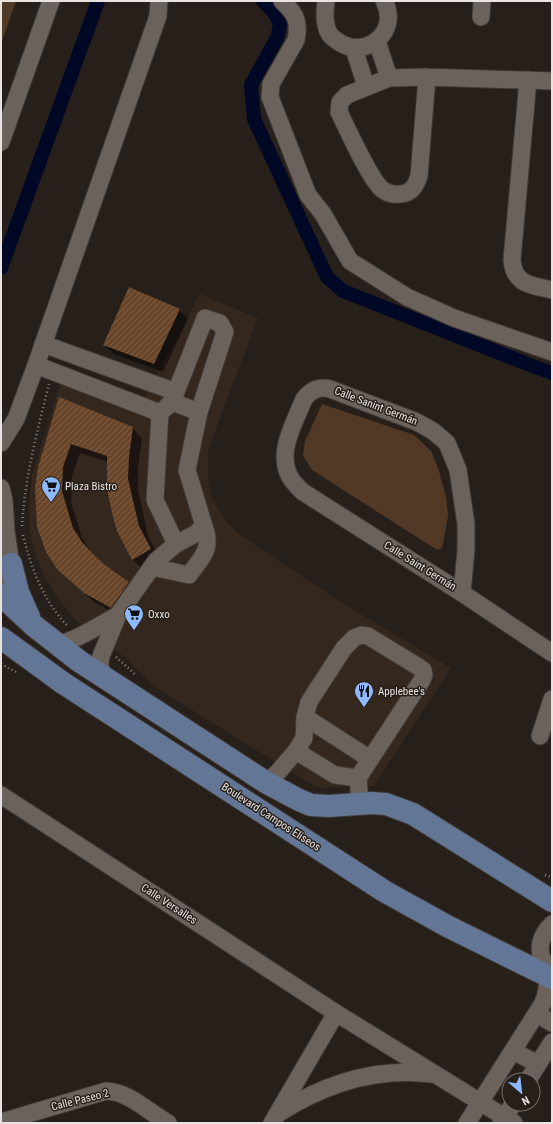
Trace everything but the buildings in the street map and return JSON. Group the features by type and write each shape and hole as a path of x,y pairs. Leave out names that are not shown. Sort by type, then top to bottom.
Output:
{"main road":[{"path":"6,571 18,592 22,604 33,625"},
{"path":"1,595 33,625 79,661 267,783 299,800 311,804 328,806 360,803 386,804 413,814 552,902"},
{"name":"Boulevard Campos Eliseos","path":"1,638 63,683 384,891 447,926 550,977"}],"street":[{"path":"1,142 51,1"},
{"path":"1,443 16,419 36,365 158,16 159,1"},
{"path":"282,1 292,10 295,15 298,24 298,32 296,40 271,84 270,97 308,195 323,214 350,261 407,297 454,318 552,352"},
{"path":"326,1 324,15 326,27 332,38 342,45 354,48 367,47 377,40 385,30 388,19 388,3"},
{"path":"377,40 389,78"},
{"path":"354,48 366,86"},
{"path":"427,77 419,176 415,187 406,194 394,195 383,190 374,179 339,112 340,102 347,95 366,86 389,78 427,77 552,81"},
{"path":"528,80 512,268 516,276 523,282 552,290"},
{"path":"152,567 189,574 206,551 208,543 187,470 199,412 225,332 220,323 205,318 169,402 155,500 176,544"},
{"path":"43,344 169,402"},
{"path":"36,365 52,371 169,402 199,412"},
{"name":"Calle Sanint Germán","path":"290,477 285,461 287,440 304,399 316,388 330,388 417,422 433,431 447,443 458,470 466,524 466,550 462,593"},
{"name":"Calle Saint Germán","path":"290,477 303,492 462,593 552,653"},
{"path":"1,488 4,500 6,571"},
{"path":"102,675 100,664 101,656 118,615 156,561 176,544 195,534 204,526"},
{"path":"57,645 69,642 82,636 118,615"},
{"path":"267,783 296,752 304,738 305,717 309,702 344,648 354,638 361,635 368,636 423,670 424,675 358,778 360,803"},
{"path":"540,736 552,699"},
{"path":"305,717 370,759"},
{"path":"296,752 336,775 358,778"},
{"name":"Calle Versalles","path":"1,795 336,1013 481,1103 508,1117"},
{"path":"467,1123 543,1003 550,977 541,954 540,946 542,937 552,924"},
{"name":"Calle Versalles","path":"276,1118 336,1013"},
{"path":"536,1014 552,1023"},
{"path":"533,1072 552,1042"},
{"path":"513,1051 538,1064"},
{"name":"Calle Versalles","path":"276,1118 301,1099 319,1090 358,1078 398,1072 418,1072 437,1075"},
{"name":"Calle Paseo 2","path":"1,1122 106,1091 115,1091 124,1095 160,1120"}],"path":[{"path":"52,371 29,466 23,503 22,530 29,558 37,580 49,602 65,624 82,636"}],"shaded area":[{"path":"1,1 16,1 1,44"},
{"path":"200,294 258,318 208,453 208,478 212,498 225,520 239,534 349,607 451,668 374,786 317,788 155,687 124,657 75,620 57,597 36,558 30,534 29,504 32,475 66,366 144,398"},
{"path":"322,404 414,435 431,451 439,471 446,497 448,515 442,548 437,550 312,470 303,456 305,441"}],"waterway":[{"path":"1,268 98,1"},
{"path":"263,1 276,15 280,25 277,38 251,85 254,119 327,277 343,291 552,373"}],"place":[{"name":"Plaza Bistro","path":"51,503"},
{"name":"Oxxo","path":"134,631"},
{"name":"Applebee's","path":"364,708"}]}
